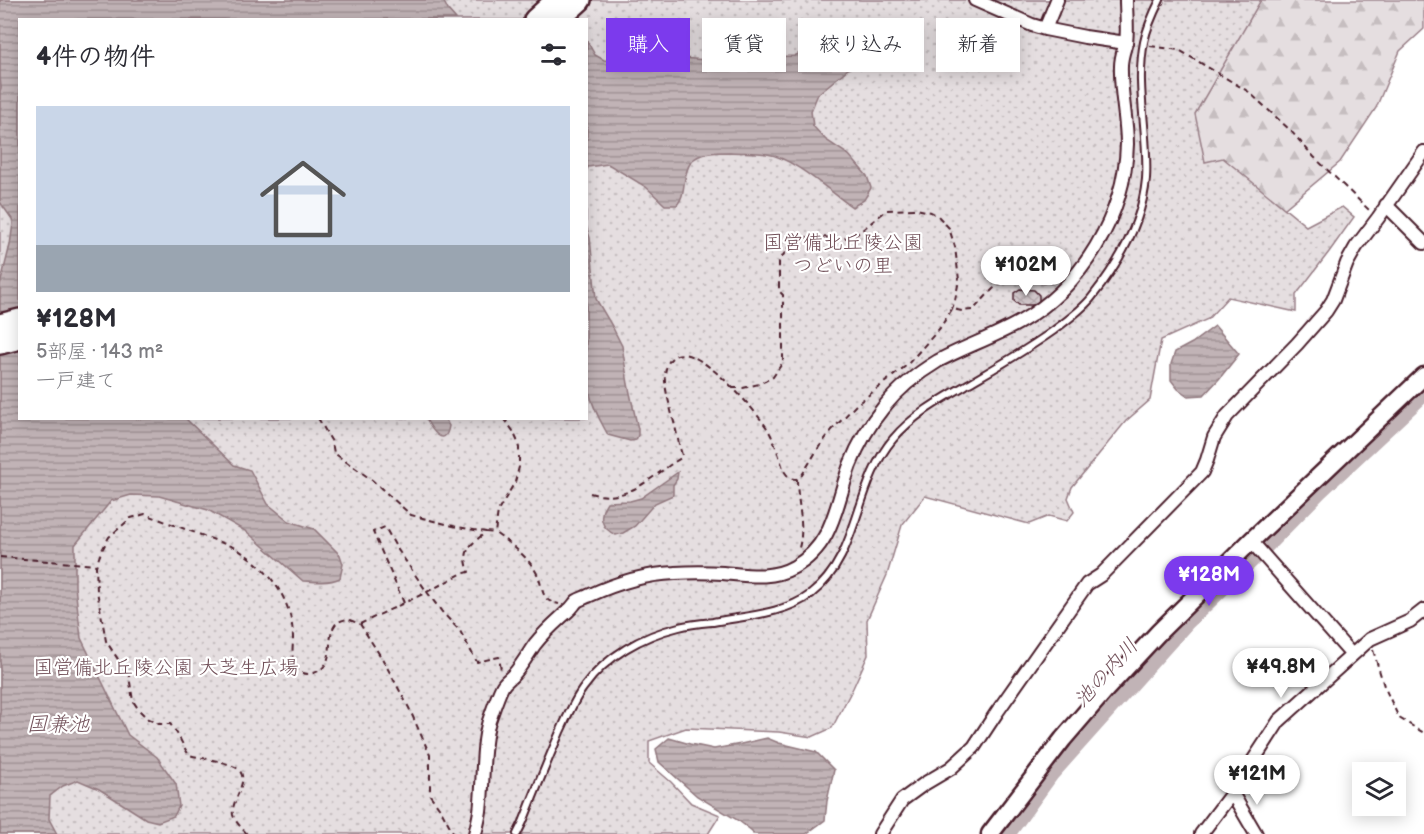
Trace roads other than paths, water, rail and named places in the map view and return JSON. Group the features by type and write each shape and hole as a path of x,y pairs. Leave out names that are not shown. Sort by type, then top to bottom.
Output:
{"highway":[{"path":"537,18 556,0"},
{"path":"560,18 580,0"},
{"path":"0,325 18,320"},
{"path":"0,343 18,338"}],"street":[{"path":"975,0 1045,29 1126,43"},
{"path":"1045,29 1057,0"},
{"path":"475,834 480,812 488,723 504,683 513,675 550,627 576,602 601,590 646,577 670,573 705,572 763,576 793,568 811,555 826,535 837,511 857,449 891,398 940,360 1021,322 1042,308 1070,282 1101,238 1123,176 1127,141 1121,67 1122,53 1126,43 1126,0"},
{"path":"880,834 902,800 951,768 974,747 1088,584 1101,575 1202,472 1214,437 1227,416 1326,311 1356,247 1424,152"},
{"path":"1386,205 1424,243"},
{"path":"990,834 1041,766 1107,688 1159,632 1424,376"},
{"path":"1251,541 1352,655"},
{"path":"1201,834 1232,793 1279,721 1370,639 1410,621 1424,610"},
{"path":"1232,793 1256,834"}],"lane":[{"path":"517,834 574,703 583,687 597,671 624,650 648,637 678,627 788,606 810,595 830,576 842,555 868,481 893,438 918,415 1032,346 1067,321 1089,301 1111,272 1127,244 1140,210 1146,180 1141,66 1144,40 1151,17 1160,0"}],"water":[{"name":"国兼池","path":"0,0 443,0 455,18 18,18 18,420 187,420 234,465 250,470 268,504 289,521 314,529 340,555 343,564 340,578 336,580 303,581 247,532 208,510 159,496 131,495 111,501 75,545 75,586 81,638 128,735 157,757 176,784 179,806 174,816 158,822 146,819 99,789 78,780 63,786 50,796 49,819 57,834 0,834 0,285 13,223 0,202"},
{"path":"588,43 595,55 606,60 606,72 690,72 690,59 702,60 702,72 786,72 786,56 798,54 798,72 844,72 818,94 811,111 813,126 826,140 849,155 867,176 871,188 864,200 852,207 800,168 767,154 720,152 699,156 688,167 682,196 677,205 665,205 646,187 608,164 588,167"},
{"path":"588,232 596,299 622,346 638,429 636,440 630,441 608,435 595,410 590,394"},
{"path":"1215,326 1239,354 1204,395 1188,396 1171,380 1171,364 1175,352"},
{"path":"427,420 446,420 449,426 447,433 441,437"},
{"path":"678,472 673,485 673,495 655,503 635,526 616,535 607,529 602,521 602,512 607,502 641,498"},
{"path":"669,738 714,749 767,738 816,752 834,770 825,820 806,834 753,834 739,821 697,796 659,762 656,749"}],"waterway":[{"name":"池の内川","path":"1263,546 1318,490 1424,391"},
{"name":"池の内川","path":"1005,834 1050,772 1185,621 1255,554"}],"park label":[{"name":"国営備北丘陵公園 つどいの里","path":"843,254"},
{"name":"国営備北丘陵公園 大芝生広場","path":"166,668"}]}
